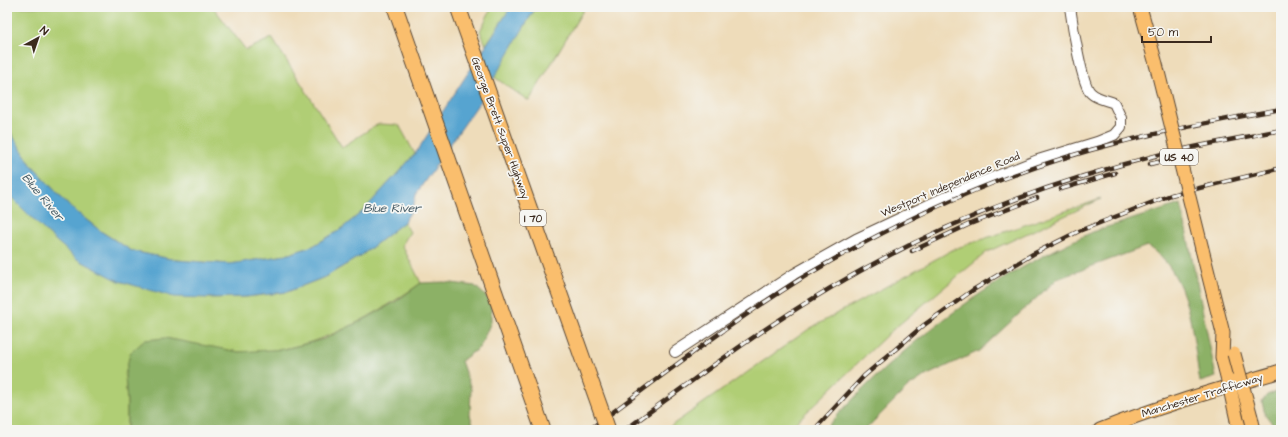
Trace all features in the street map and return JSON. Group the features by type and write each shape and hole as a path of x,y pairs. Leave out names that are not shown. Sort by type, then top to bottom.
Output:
{"highway":[{"path":"395,7 542,430"},
{"name":"George Brett Super Highway","path":"458,7 608,430"}],"main road":[{"name":"US 40","path":"1140,7 1156,64 1223,333 1228,355 1238,425"},
{"name":"US 40","path":"1228,355 1254,430"},
{"name":"Manchester Trafficway","path":"1100,430 1136,415 1178,401 1281,371"}],"street":[{"name":"Westport Independence Road","path":"675,352 794,274 856,239 964,189 1038,160 1097,142 1114,135 1121,127 1121,118 1114,103 1097,97 1090,92 1084,78 1070,7"}],"green space":[{"path":"7,7 213,7 246,50 272,38 342,147 378,124 399,125 415,154 363,211 340,230 313,246 286,255 230,264 176,260 132,251 102,232 70,207 32,166 7,127"},
{"path":"492,7 511,7 486,45 480,31"},
{"path":"536,7 585,7 529,101 494,77"},
{"path":"7,193 47,233 206,298 246,297 287,292 325,277 362,255 404,222 410,232 402,245 421,283 358,322 312,342 289,348 239,352 211,348 165,338 125,375 127,430 7,430"},
{"path":"1101,199 987,252 890,332 788,430 665,430 809,329 954,249"},
{"path":"1181,204 1216,377 1200,382 1191,325 1187,306 1181,289 1173,272 1162,258 1147,246 1057,279 979,351 923,377 908,387 865,430 824,430 853,399 915,342 983,292 1019,269 1095,231"},
{"path":"444,282 475,286 491,301 491,322 480,347 461,361 471,389 470,415 475,430 127,430 125,375 130,353 145,340 165,338 239,352 285,349 324,339 365,319 395,302 421,283"},
{"path":"1281,390 1281,430 1277,430 1265,414 1262,402 1267,395"}],"water":[{"name":"Blue River","path":"511,7 536,7 481,100 416,194 413,208 404,222 362,255 325,277 287,292 246,297 174,297 119,281 77,259 47,233 7,193 7,127 32,166 70,207 102,232 132,251 176,260 230,264 286,255 313,246 340,230 363,211 415,154"}],"railway":[{"path":"589,430 696,350 779,293 843,254 919,215 997,182 1036,167 1077,154 1158,133 1281,109"},
{"path":"625,430 716,363 810,300 909,245 979,214 1088,175 1162,154 1281,130"},
{"path":"1150,164 1187,155"},
{"path":"814,430 864,376 924,325 973,290 1033,254 1079,231 1171,195 1281,168"},
{"path":"1061,189 1115,173"},
{"path":"912,251 970,224 1037,198"}]}
